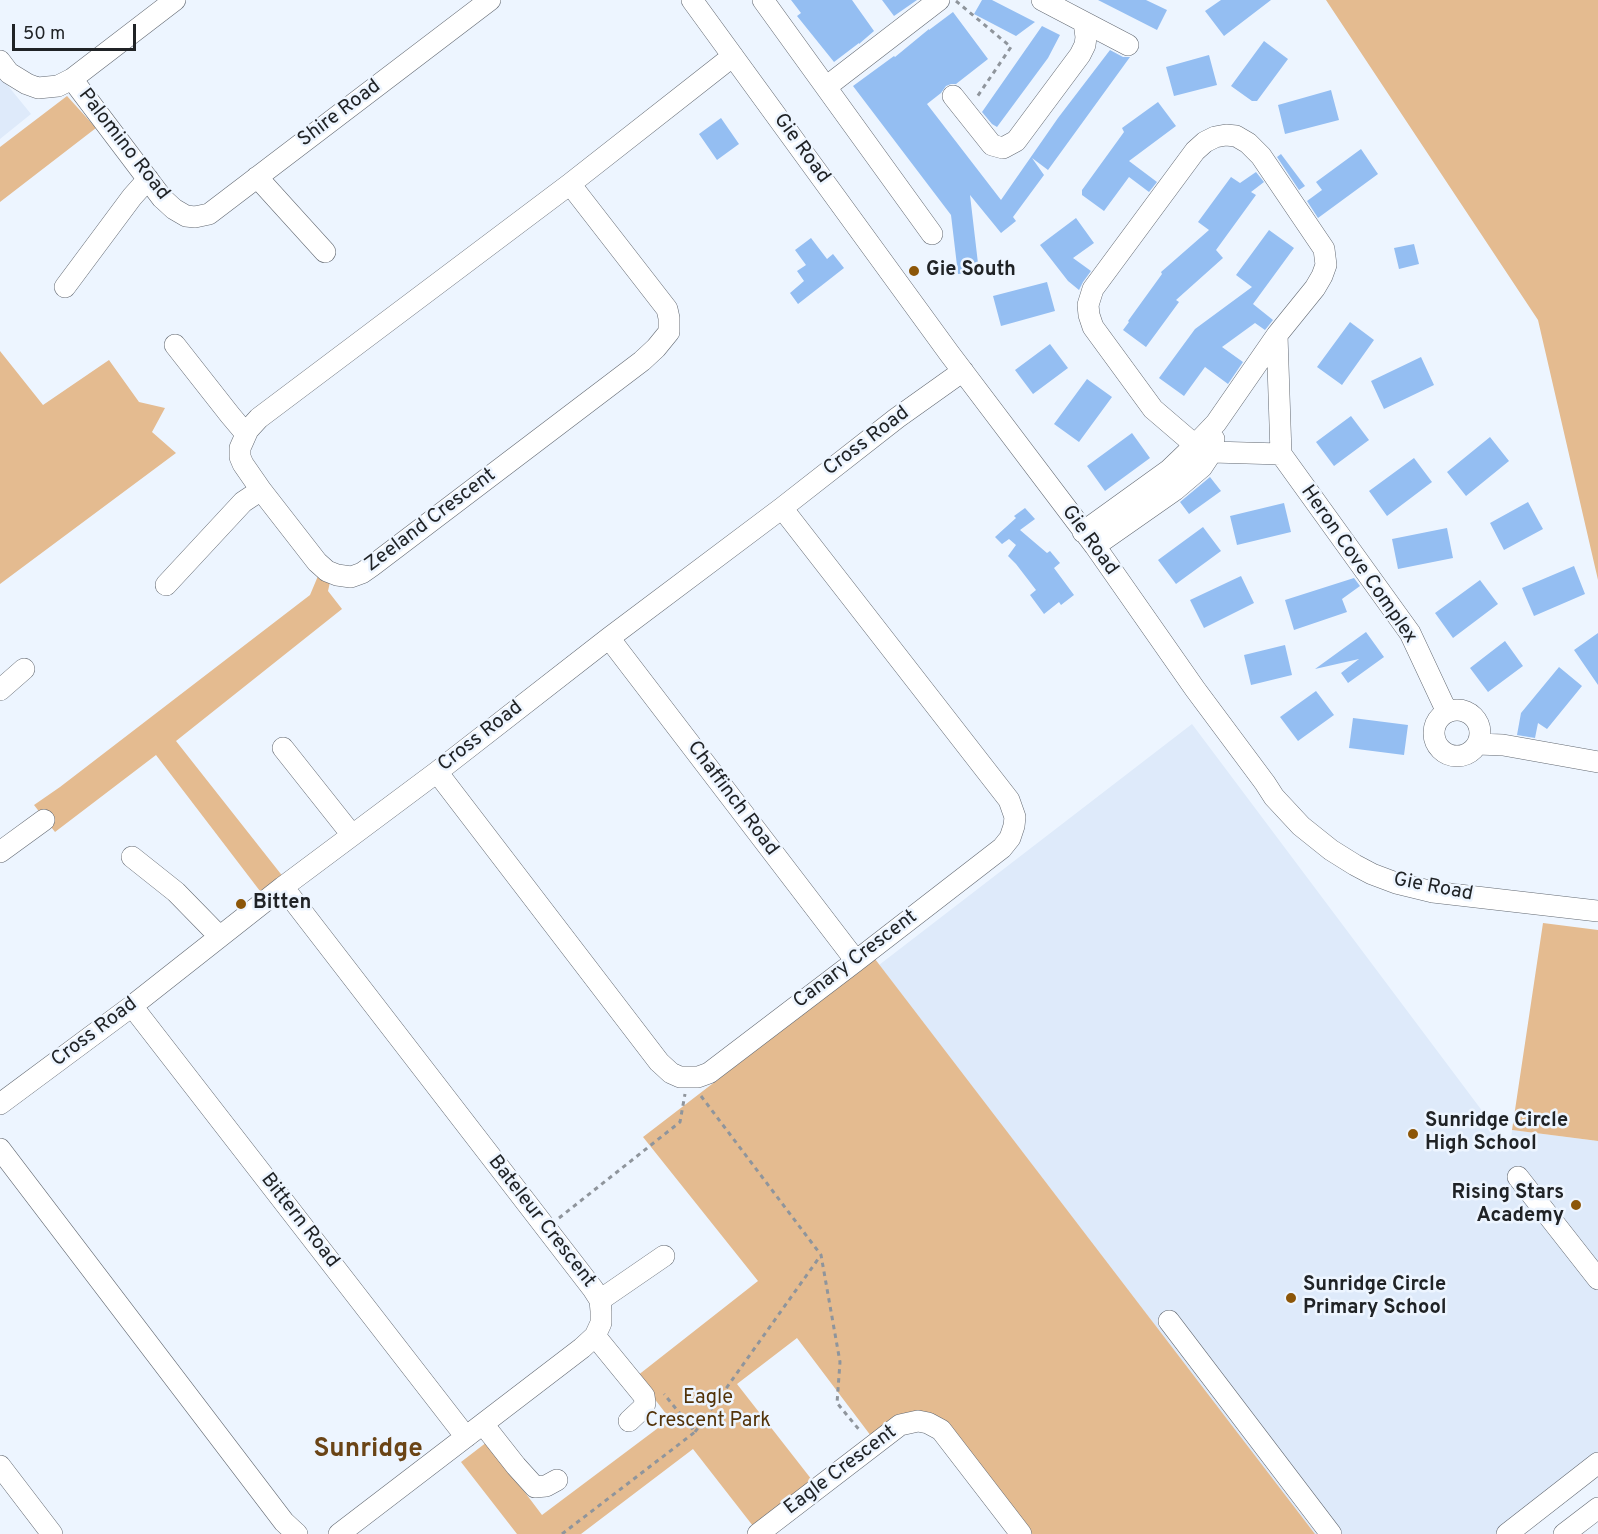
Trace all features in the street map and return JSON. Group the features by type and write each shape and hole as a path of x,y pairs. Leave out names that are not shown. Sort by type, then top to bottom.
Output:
{"street":[{"path":"72,79 176,0"},
{"name":"Shire Road","path":"186,216 195,217 208,214 490,0"},
{"name":"Gie Road","path":"692,0 963,371 1089,539 1195,689 1274,796 1301,826 1341,857 1372,874 1396,882 1432,892 1598,911"},
{"path":"762,0 932,234"},
{"path":"826,87 939,0"},
{"path":"1042,0 1128,45"},
{"path":"953,96 992,145 1003,148 1016,141 1080,55 1086,37 1084,22"},
{"path":"175,345 246,434 259,418 570,184 733,56"},
{"name":"Palomino Road","path":"0,61 18,80 38,88 58,86 72,79 162,198 186,216"},
{"path":"1089,539 1175,490 1203,466 1204,448 1216,423 1277,335 1315,288 1326,265 1324,249 1254,149 1236,136 1215,137 1195,151 1093,289 1089,315 1093,327 1153,410 1204,448 1281,454 1277,335"},
{"path":"258,177 325,252"},
{"path":"65,287 148,179"},
{"name":"Zeeland Crescent","path":"246,434 240,448 240,457 261,490 322,568 337,575 351,577 362,573 642,362 669,332 667,309 570,184"},
{"name":"Cross Road","path":"0,1104 132,1006 219,936 437,772 897,418 963,371"},
{"name":"Heron Cove Complex","path":"1281,454 1410,633 1447,712"},
{"path":"166,585 243,502 261,490"},
{"name":"Canary Crescent","path":"687,1077 698,1077 709,1073 855,961 1002,848 1010,838 1014,826 1015,817 1009,801 782,508"},
{"name":"Chaffinch Road","path":"609,638 855,961"},
{"path":"0,690 24,669"},
{"path":"1455,709 1472,714 1480,728 1481,736 1478,744 1466,755 1450,755 1443,752 1434,739 1436,723 1440,716 1455,709"},
{"path":"1478,744 1503,745 1598,762"},
{"path":"283,748 352,835"},
{"path":"437,772 659,1062 671,1073 687,1077"},
{"path":"0,852 44,820"},
{"path":"132,857 176,892 219,936"},
{"name":"Bateleur Crescent","path":"283,887 600,1300 601,1323 595,1336"},
{"name":"Bittern Road","path":"132,1006 466,1437"},
{"path":"0,1149 284,1522 297,1534"},
{"path":"1518,1177 1598,1279"},
{"path":"600,1300 664,1256"},
{"path":"1168,1322 1330,1534"},
{"path":"339,1534 595,1336 644,1396 644,1407 629,1421"},
{"name":"Eagle Crescent","path":"769,1531 900,1425 918,1421 935,1426 947,1436 1021,1534"},
{"path":"483,1424 535,1486 546,1486 557,1480"},
{"path":"1507,1534 1598,1463"},
{"path":"0,1466 52,1534"},
{"path":"1564,1534 1598,1508"}],"path":[{"path":"955,0 1011,47 966,113"},
{"path":"546,1228 680,1122 687,1077"},
{"path":"687,1077 821,1255 840,1362 837,1403 872,1446"},
{"path":"695,1432 821,1255"}],"shaded area":[{"path":"0,76 31,114 0,139"},
{"path":"1192,724 1510,1148 1512,1130 1598,1141 1598,1473 1520,1534 1315,1534 879,965"}],"green space":[{"path":"1326,0 1598,0 1598,580 1538,320"},
{"path":"67,96 96,128 0,202 0,147"},
{"path":"0,351 43,405 109,360 139,402 165,408 152,432 176,453 0,584"},
{"path":"318,576 330,582 328,591 342,609 176,741 284,878 263,895 156,755 55,832 34,805 310,595"},
{"path":"1543,923 1598,930 1598,1141 1512,1130"},
{"name":"Eagle Crescent Park","path":"875,959 1315,1534 1032,1534 948,1425 871,1436 797,1338 737,1384 812,1480 753,1526 693,1449 581,1534 517,1534 461,1462 487,1442 542,1515 670,1419 637,1376 758,1281 643,1137"}],"building":[{"path":"791,0 852,0 874,31 834,62 797,16 801,13"},
{"path":"882,0 917,0 894,16"},
{"path":"982,0 992,0 1035,22 1016,36 974,14"},
{"path":"1098,0 1146,0 1167,10 1157,30"},
{"path":"1221,0 1271,0 1224,36 1205,11"},
{"path":"953,12 988,59 956,84 946,86 927,104 1001,200 1058,118 1110,50 1123,57 1130,57 1048,170 1032,158 1044,175 1013,217 1016,221 1001,233 970,195 979,272 958,274 951,215 853,86"},
{"path":"1042,26 1060,35 1048,58 997,127 982,112"},
{"path":"1264,41 1288,59 1257,101 1252,101 1231,86"},
{"path":"1209,55 1217,85 1174,96 1166,67"},
{"path":"1331,90 1339,120 1285,134 1278,105"},
{"path":"1158,102 1176,126 1129,161 1157,182 1149,192 1129,177 1104,211 1082,195 1082,190 1124,132 1122,128"},
{"path":"721,118 739,144 717,160 699,134"},
{"path":"1361,149 1378,174 1318,218 1307,201 1322,190 1316,182"},
{"path":"1281,154 1305,186 1299,190 1277,157"},
{"path":"1256,172 1264,182 1251,192 1256,195 1216,250 1223,258 1176,300 1179,302 1146,347 1123,330 1128,321 1162,274 1161,272 1209,230 1198,222 1231,177 1240,183"},
{"path":"1076,218 1094,243 1073,258 1091,271 1079,290 1068,281 1040,245"},
{"path":"1269,230 1294,248 1253,304 1273,320 1265,330 1255,323 1222,347 1243,362 1228,384 1205,367 1184,396 1159,378 1195,329 1252,287 1236,275"},
{"path":"811,238 827,259 833,254 844,268 798,304 790,293 804,281 797,271 806,265 795,250"},
{"path":"1414,244 1419,264 1399,269 1394,248"},
{"path":"1047,282 1055,311 1001,326 993,296"},
{"path":"1350,322 1374,340 1342,385 1317,367"},
{"path":"1050,344 1068,368 1033,394 1015,370"},
{"path":"1421,357 1434,385 1384,409 1371,381"},
{"path":"1087,379 1112,397 1079,442 1054,424"},
{"path":"1351,416 1369,440 1334,466 1316,442"},
{"path":"1132,433 1150,458 1105,491 1087,466"},
{"path":"1490,437 1509,461 1466,496 1447,472"},
{"path":"1414,458 1432,482 1387,516 1369,491"},
{"path":"1210,477 1221,491 1189,514 1180,502"},
{"path":"1528,502 1543,529 1504,550 1490,523"},
{"path":"1284,503 1291,532 1237,545 1230,516"},
{"path":"1025,508 1035,519 1020,530 1047,553 1050,551 1060,563 1054,568 1074,595 1061,605 1059,602 1044,614 1030,595 1036,590 1008,556 1016,545 1009,539 1002,544 995,537 1016,518 1014,516"},
{"path":"1203,527 1221,551 1176,584 1158,560"},
{"path":"1447,528 1453,558 1398,569 1392,539"},
{"path":"1574,566 1585,594 1534,616 1522,588"},
{"path":"1241,576 1254,603 1204,628 1190,600"},
{"path":"1354,578 1360,586 1342,599 1347,612 1294,630 1285,600"},
{"path":"1480,580 1498,604 1453,638 1435,613"},
{"path":"1366,632 1384,657 1348,683 1341,673 1359,659 1315,669"},
{"path":"1598,633 1598,685 1574,650"},
{"path":"1505,641 1523,666 1488,692 1470,668"},
{"path":"1285,645 1292,675 1251,685 1244,655"},
{"path":"1559,667 1582,686 1547,729 1538,723 1535,738 1517,735 1521,713"},
{"path":"1316,691 1334,715 1298,741 1280,717"},
{"path":"1353,718 1408,725 1404,755 1349,748"}],"place":[{"name":"Gie South","path":"914,271"},
{"name":"Bitten","path":"241,904"},
{"name":"Sunridge Circle High School","path":"1413,1134"},
{"name":"Rising Stars Academy","path":"1576,1205"},
{"name":"Sunridge Circle Primary School","path":"1291,1298"}],"district":[{"name":"Sunridge","path":"368,1451"}]}
